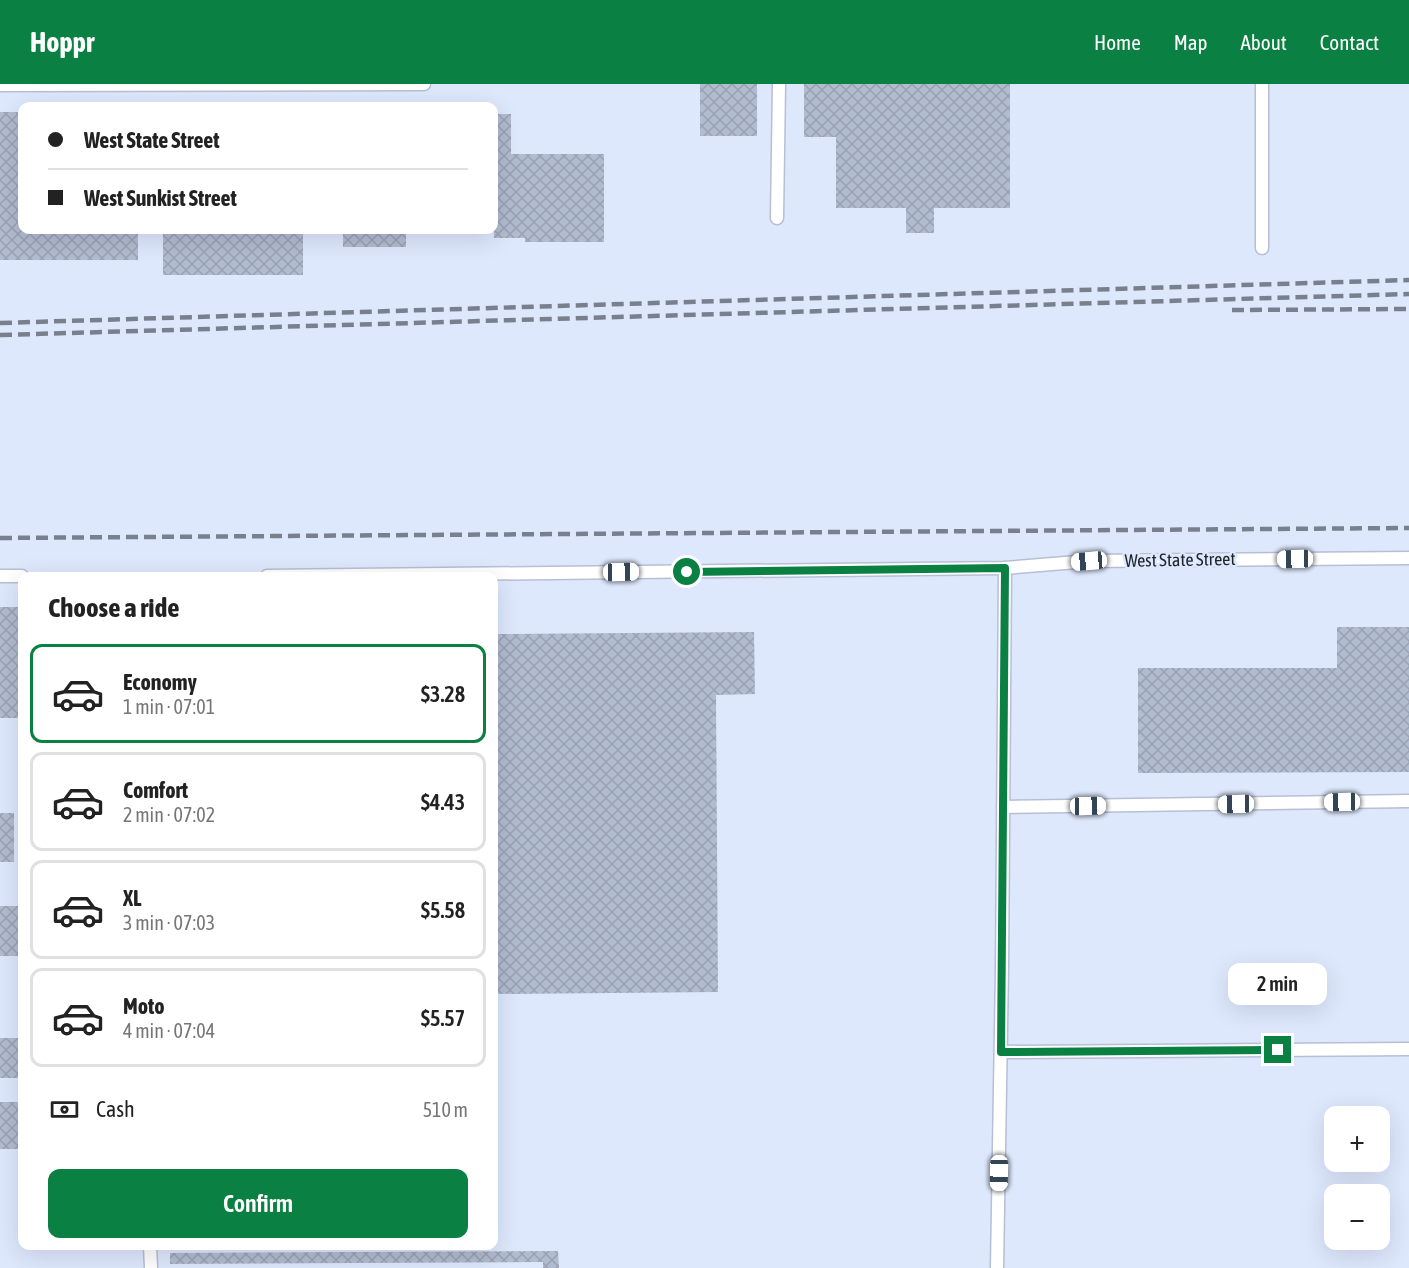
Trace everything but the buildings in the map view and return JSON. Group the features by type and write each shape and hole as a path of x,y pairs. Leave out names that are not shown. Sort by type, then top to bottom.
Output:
{"street":[{"path":"0,85 424,84"},
{"path":"777,218 779,84"},
{"path":"1262,84 1262,248"},
{"name":"West State Street","path":"498,573 1005,568 1089,561 1409,558"},
{"path":"997,1268 1005,568"},
{"path":"0,576 18,576"},
{"path":"1003,807 1409,801"},
{"path":"1001,1052 1409,1049"},
{"path":"150,1250 150,1268"}],"railway":[{"path":"0,323 1409,280"},
{"path":"0,335 1409,294"},
{"path":"1232,310 1409,309"},
{"path":"0,538 1409,528"}],"route":[{"path":"687,572 1005,568 1001,1052 1278,1050"}]}
